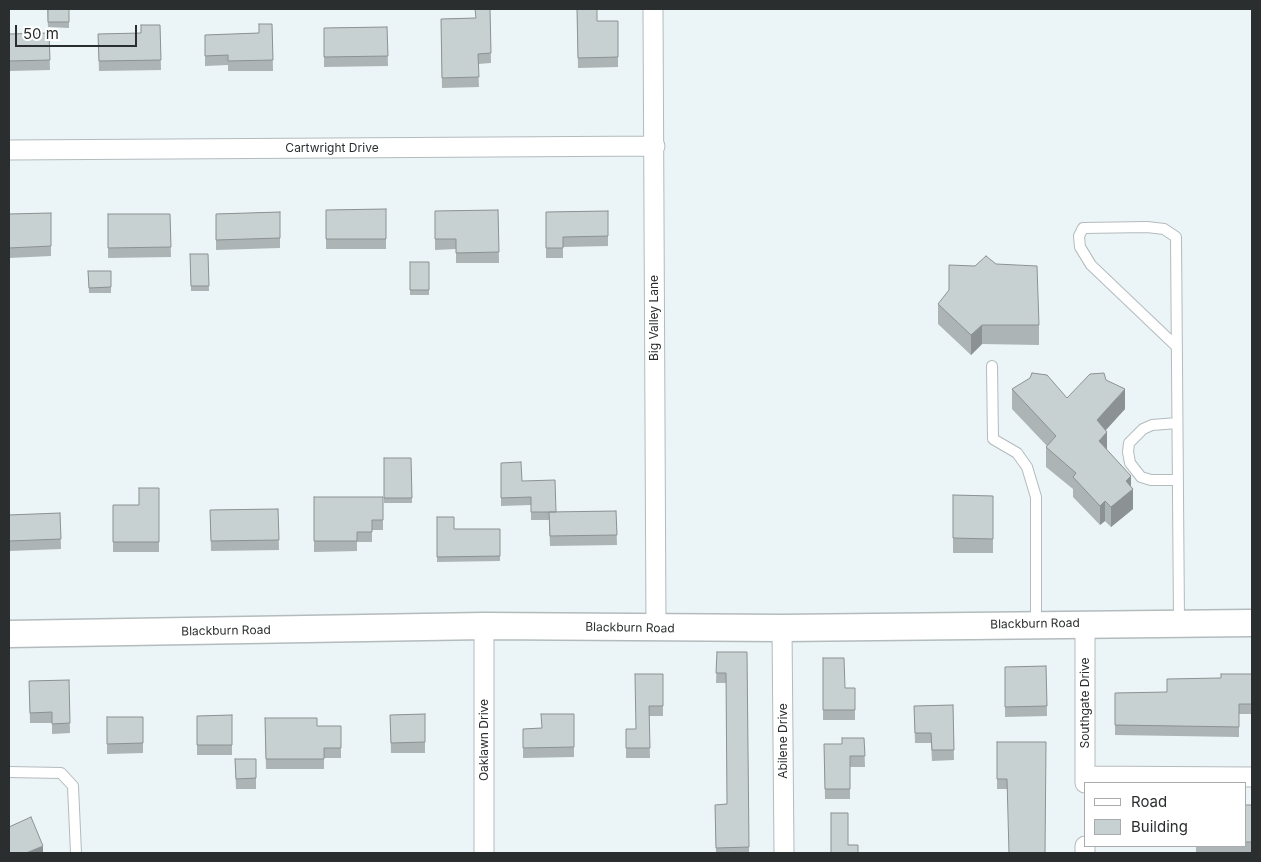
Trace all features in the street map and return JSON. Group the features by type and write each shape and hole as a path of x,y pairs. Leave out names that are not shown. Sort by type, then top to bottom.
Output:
{"main road":[{"name":"Blackburn Road","path":"9,634 484,626 782,628 1252,623"}],"street":[{"name":"Big Valley Lane","path":"653,9 656,628"},
{"name":"Cartwright Drive","path":"9,150 655,146"},
{"name":"Southgate Drive","path":"1085,624 1085,780"},
{"name":"Oaklawn Drive","path":"484,626 484,853"},
{"name":"Abilene Drive","path":"782,628 784,853"},
{"path":"1085,780 1252,777"}],"lane":[{"path":"1177,347 1090,265 1080,247 1079,236 1084,228 1147,227 1164,229 1176,237 1178,423 1179,623"},
{"path":"992,366 993,439 1017,453 1027,467 1036,497 1036,624"},
{"path":"1178,423 1152,425 1143,429 1129,443 1128,452 1130,463 1141,477 1151,480 1178,480"},
{"path":"9,772 61,773 73,786 76,853"}],"building":[{"path":"48,9 69,9 69,22 48,22"},
{"path":"475,9 490,9 491,53 478,54 479,77 442,78 441,19 476,18"},
{"path":"577,9 597,9 597,21 618,21 618,57 578,58"},
{"path":"259,24 272,24 273,60 228,61 228,55 205,56 205,35 259,33"},
{"path":"141,25 160,25 161,60 99,61 98,34 141,33"},
{"path":"387,27 388,56 324,57 324,28"},
{"path":"49,33 50,60 9,61 9,34"},
{"path":"386,209 386,239 326,239 326,210"},
{"path":"498,210 499,252 456,253 456,239 435,239 435,211"},
{"path":"608,211 608,236 563,237 563,248 546,248 546,212"},
{"path":"280,212 280,238 216,240 216,214"},
{"path":"51,213 51,246 9,248 9,214"},
{"path":"108,214 170,214 171,247 108,248"},
{"path":"190,254 208,254 209,286 191,286"},
{"path":"986,256 996,264 1037,266 1039,325 982,325 971,335 938,304 949,290 949,265 975,266"},
{"path":"410,262 429,262 429,290 410,290"},
{"path":"88,271 111,271 111,287 89,288"},
{"path":"1032,373 1047,375 1067,398 1090,374 1104,373 1106,380 1125,389 1097,420 1107,432 1099,441 1131,476 1126,481 1133,489 1111,507 1105,501 1100,506 1073,477 1076,473 1046,447 1056,436 1012,389 1030,378"},
{"path":"384,458 411,458 412,498 384,498"},
{"path":"521,462 522,481 555,480 556,512 531,512 531,497 501,498 501,463"},
{"path":"139,488 159,488 159,542 113,542 113,505 139,505"},
{"path":"953,495 993,496 993,539 953,538"},
{"path":"314,497 383,497 383,520 372,520 372,532 357,532 357,541 314,541"},
{"path":"278,509 279,540 211,541 210,510"},
{"path":"616,511 617,535 550,536 549,512"},
{"path":"60,513 61,539 9,541 9,515"},
{"path":"437,517 454,517 454,529 500,529 500,556 437,557"},
{"path":"717,652 747,652 749,847 716,848 715,805 727,804 726,673 716,673"},
{"path":"823,658 844,658 845,688 855,688 855,710 823,710"},
{"path":"1046,666 1047,706 1005,707 1005,667"},
{"path":"635,674 663,674 663,706 649,706 650,748 626,748 626,729 636,729"},
{"path":"1221,674 1252,674 1252,704 1239,704 1239,727 1115,725 1115,693 1167,692 1167,679 1221,678"},
{"path":"69,680 70,723 52,724 52,712 30,713 29,681"},
{"path":"953,705 954,750 932,750 931,733 915,733 914,706"},
{"path":"425,714 425,742 391,743 390,715"},
{"path":"541,714 574,714 574,747 523,748 523,729 542,728"},
{"path":"232,715 232,745 197,745 197,716"},
{"path":"107,717 143,717 143,743 107,744"},
{"path":"265,718 317,718 317,726 341,726 341,748 324,748 324,759 266,759"},
{"path":"842,738 864,738 865,756 850,756 850,789 825,789 824,744 842,744"},
{"path":"997,742 1046,742 1045,853 1009,853 1007,779 997,779"},
{"path":"235,759 256,759 256,778 236,779"},
{"path":"1246,805 1252,805 1252,842 1246,842"},
{"path":"831,813 848,813 848,845 858,845 858,853 831,853"},
{"path":"31,817 43,846 26,853 9,853 9,827"}]}
